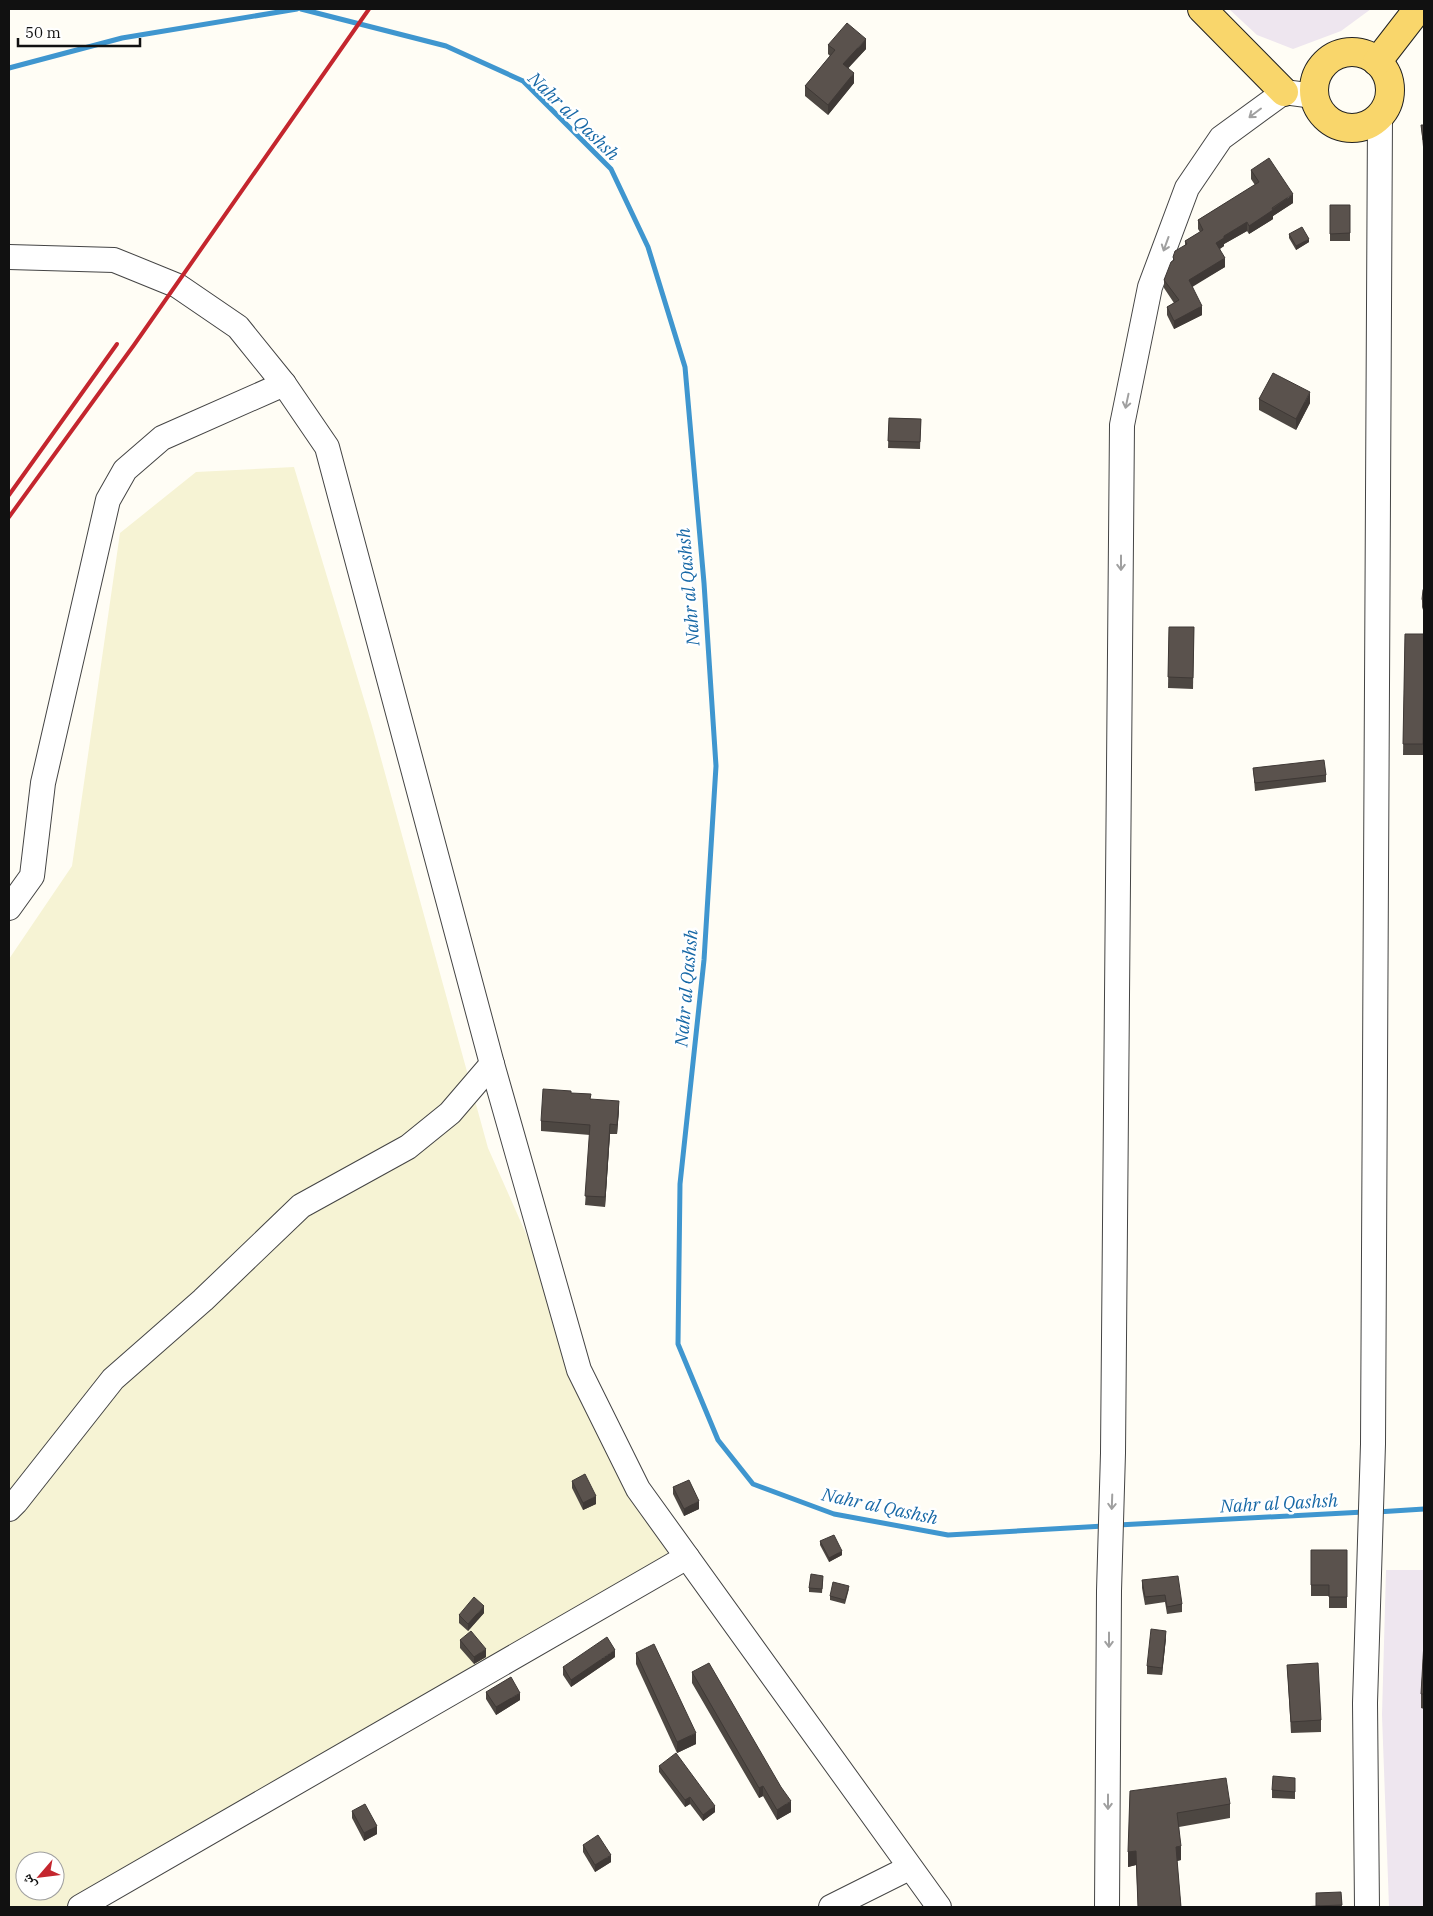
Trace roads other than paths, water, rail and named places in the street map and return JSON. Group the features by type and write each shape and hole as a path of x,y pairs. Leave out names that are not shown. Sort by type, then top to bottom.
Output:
{"main road":[{"path":"1202,9 1284,92"},
{"path":"1377,62 1418,9"},
{"path":"1353,52 1366,55 1377,62 1385,71 1390,95 1387,106 1380,116 1370,124 1359,128 1346,128 1335,124 1321,112 1314,96 1314,82 1319,70 1328,60 1340,54 1353,52"}],"street":[{"path":"1107,1907 1122,425 1150,287 1187,188 1221,138 1284,92 1314,96"},
{"path":"1367,1907 1364,1703 1373,1444 1380,116"},
{"path":"9,257 114,260 178,286 238,327 284,384 327,448 492,1064 579,1370 638,1489 939,1907"},
{"path":"9,908 32,876 43,783 108,500 126,470 162,438 284,384"},
{"path":"9,1509 113,1379 203,1300 301,1206 408,1147 450,1113 492,1064"},
{"path":"80,1907 686,1557"},
{"path":"831,1907 910,1868"}],"waterway":[{"name":"Nahr al Qashsh","path":"9,68 122,38 297,9"},
{"name":"Nahr al Qashsh","path":"301,9 446,46 523,81 611,169 648,247 685,367 704,583 716,766 704,960 680,1184 678,1344 718,1440 753,1484 834,1514 948,1535 1104,1526"},
{"name":"Nahr al Qashsh","path":"1377,1512 1424,1509"},
{"name":"Nahr al Qashsh","path":"1118,1525 1364,1512"}],"railway":[{"path":"9,517 134,345 369,9"},
{"path":"9,495 117,344"}]}
